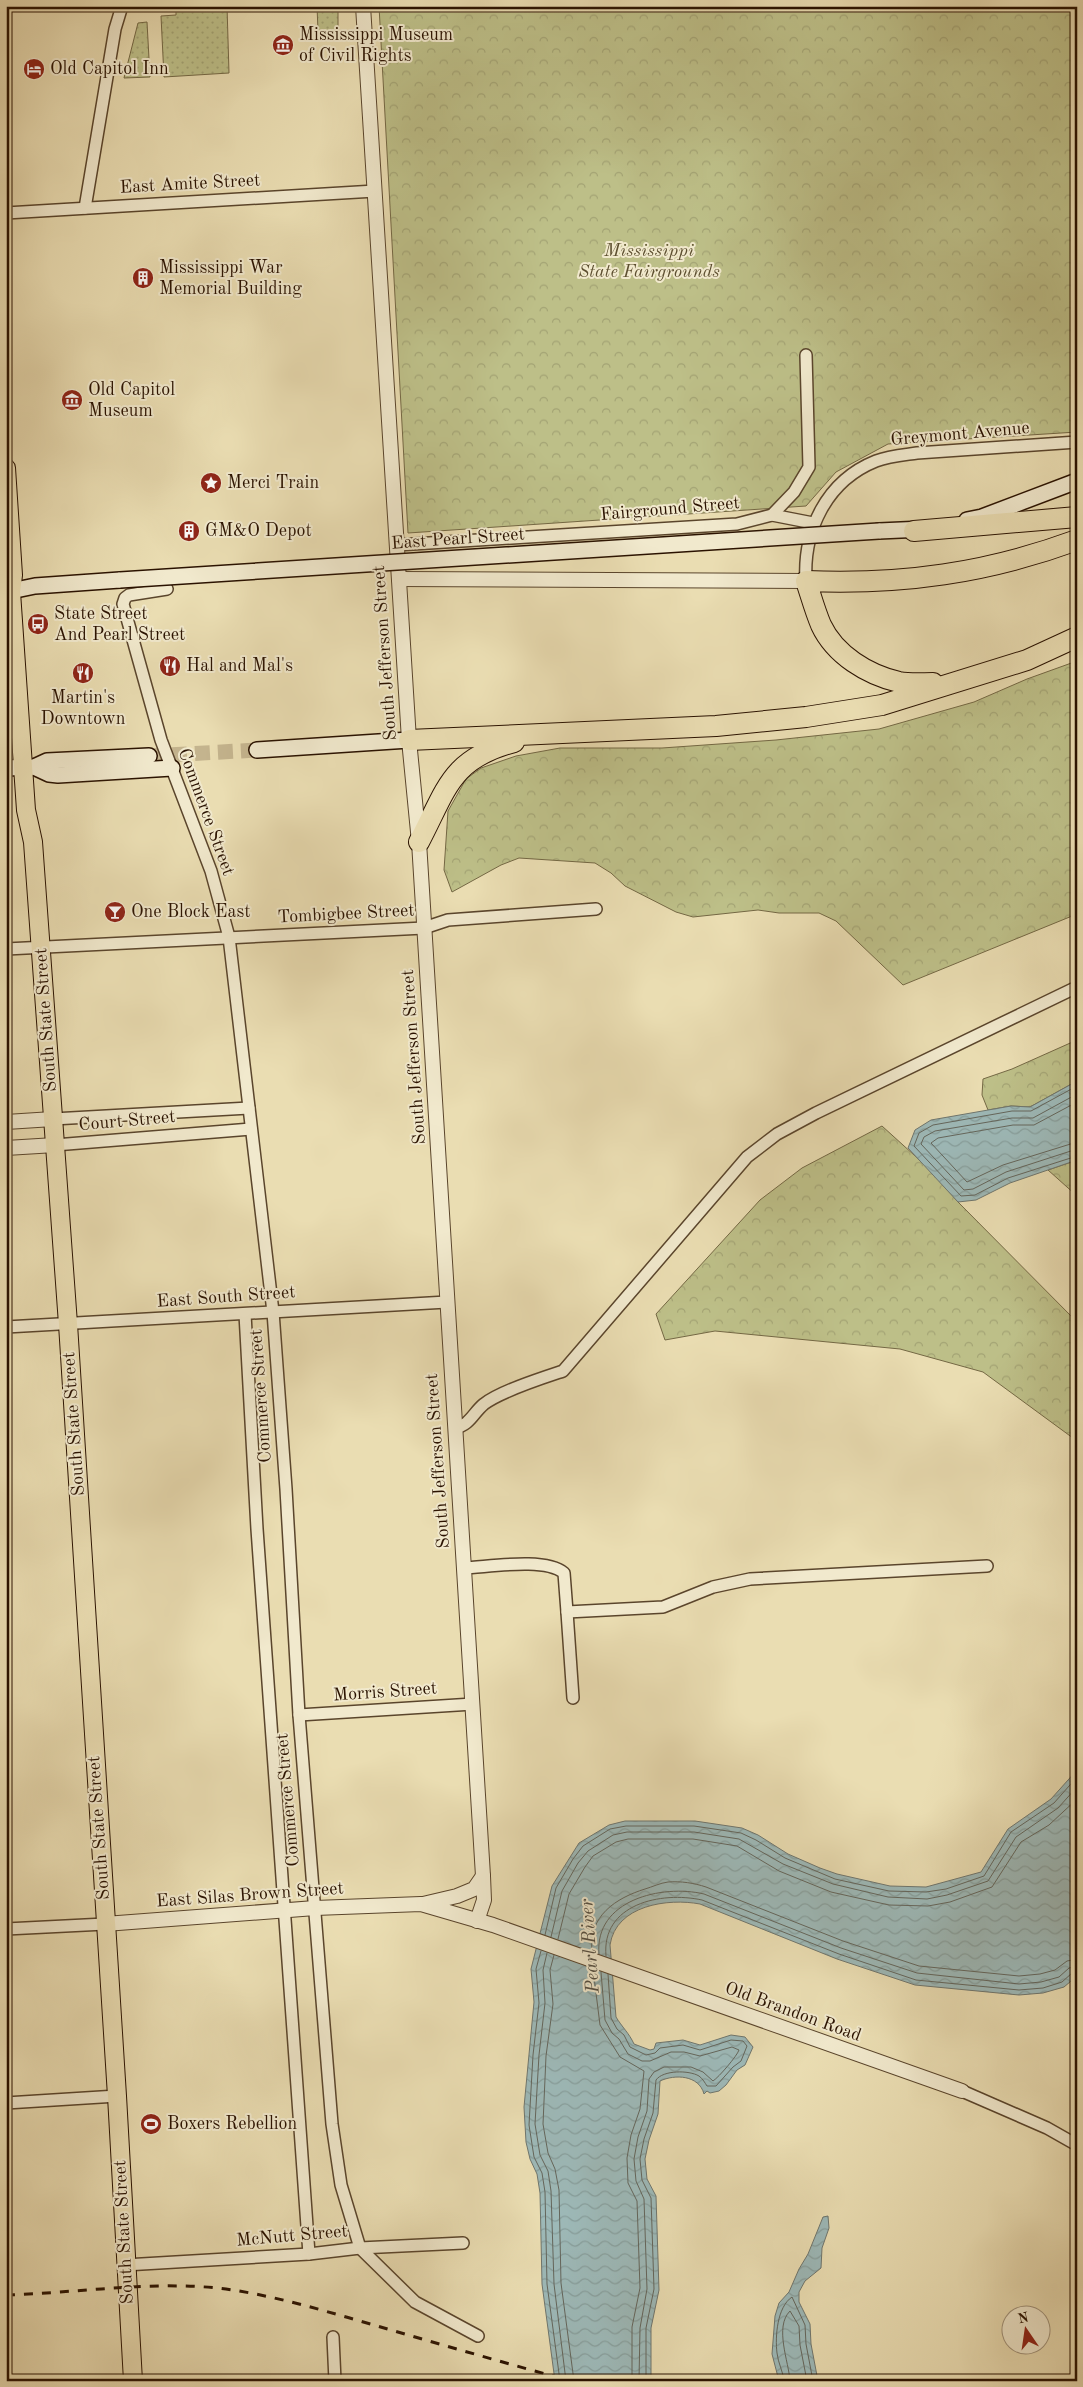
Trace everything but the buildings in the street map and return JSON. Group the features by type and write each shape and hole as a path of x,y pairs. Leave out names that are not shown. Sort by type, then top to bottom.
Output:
{"highway":[{"path":"914,531 1077,517"},
{"path":"951,684 901,682 876,675 856,665 837,646 822,626 806,581 861,583 914,580 994,565 1077,540"},
{"path":"409,740 716,726 806,717 882,704 951,684 1027,660 1077,637"},
{"path":"419,842 447,784 467,762 491,748 545,733"}],"main road":[{"name":"South State Street","path":"6,468 13,575 9,592 21,767 26,810 33,842 68,1324 117,2096 132,2381"},
{"name":"East Pearl Street","path":"9,592 35,586 120,580 879,531 914,531 982,517 1077,481"},
{"path":"257,750 409,740"},
{"path":"21,767 48,761 149,756"},
{"path":"21,767 49,774 172,768"}],"street":[{"path":"85,208 115,29 122,6"},
{"name":"South Jefferson Street","path":"363,6 409,740 419,842 473,1704 484,1900 478,1921"},
{"name":"East Amite Street","path":"6,213 375,191"},
{"path":"772,515 794,492 809,467 806,355"},
{"name":"Greymont Avenue","path":"806,581 806,552 813,523 820,509 844,482 858,471 884,459 917,453 1077,442"},
{"path":"772,515 813,523"},
{"name":"Fairground Street","path":"397,545 737,524 772,515"},
{"path":"399,579 806,581"},
{"name":"Commerce Street","path":"167,589 129,595 125,598 124,604 161,740 210,871 229,938 273,1312 299,1715 332,2124 341,2185 360,2248"},
{"name":"Tombigbee Street","path":"6,949 424,928 448,920 596,909"},
{"path":"455,1428 469,1422 484,1404 523,1385 563,1371 747,1157 777,1134 816,1113 1077,987"},
{"name":"Court Street","path":"6,1122 249,1108"},
{"name":"Court Street","path":"6,1148 251,1129"},
{"name":"East South Street","path":"6,1327 448,1302"},
{"name":"Commerce Street","path":"245,1314 258,1538 309,2254"},
{"path":"464,1568 541,1564 558,1568 564,1574 573,1698"},
{"path":"567,1612 663,1607 713,1587 750,1579 987,1566"},
{"name":"Morris Street","path":"299,1715 473,1704"},
{"path":"421,1904 458,1896 474,1889 483,1876"},
{"name":"East Silas Brown Street","path":"6,1929 105,1924 316,1908 421,1904 493,1925"},
{"name":"Old Brandon Road","path":"493,1925 962,2091 1047,2128 1077,2145"},
{"path":"6,2103 117,2096"},
{"name":"McNutt Street","path":"125,2265 309,2254 360,2248 462,2243"},
{"path":"360,2248 415,2302 478,2336"},
{"path":"333,2337 335,2381"}],"green space":[{"path":"190,6 227,6 229,73 164,77 161,16 176,15 176,9 190,9"},
{"path":"317,6 338,6 338,31 318,31"},
{"name":"Mississippi State Fairgrounds","path":"379,6 1077,6 1077,432 888,444 836,472 806,506 408,533"},
{"path":"147,22 150,77 124,78 138,23"},
{"path":"1077,661 1077,914 903,985 836,921 819,913 779,913 758,910 693,917 676,912 625,886 611,873 595,863 519,858 501,865 452,892 444,870 448,811 466,779 481,768 516,756 560,748 662,748 776,740 879,729 974,702 1027,679"},
{"path":"1077,1040 1077,1081 1030,1107 1011,1106 988,1110 982,1095 983,1079 1012,1069"},
{"path":"882,1126 935,1174 958,1202 1077,1322 1077,1441 983,1372 900,1349 715,1331 665,1340 656,1314 760,1200 802,1168"},
{"path":"1077,1160 1077,1196 1048,1170"}],"water":[{"path":"1077,1081 1077,1160 1010,1183 976,1200 958,1202 908,1148 915,1130 931,1120 1011,1106 1030,1107"},
{"name":"Pearl River","path":"1077,1770 1077,1976 1064,1987 1043,1993 1019,1995 915,1985 837,1959 700,1904 687,1902 673,1902 645,1907 622,1921 614,1932 610,1945 616,2017 634,2044 650,2050 654,2049 656,2043 683,2040 700,2045 731,2035 745,2037 753,2047 745,2065 737,2070 719,2091 710,2093 707,2091 704,2094 697,2083 686,2078 672,2077 660,2081 658,2114 645,2159 647,2179 656,2196 659,2290 651,2328 651,2381 555,2381 542,2284 540,2193 537,2174 530,2159 526,2142 524,2107 534,2002 531,1969 552,1886 579,1843 609,1825 625,1821 695,1821 742,1828 758,1835 788,1854 837,1874 890,1886 926,1887 981,1872 1008,1829 1051,1799"},
{"path":"828,2216 829,2228 822,2248 821,2268 805,2281 799,2292 799,2302 810,2324 811,2344 818,2381 779,2381 772,2354 775,2316 779,2303 789,2292 808,2254 823,2217"}],"tunnel":[{"path":"149,756 257,750"}],"railway":[{"path":"6,2295 144,2286 226,2289 300,2304 571,2381"}],"place":[{"name":"Mississippi Museum of Civil Rights","path":"283,45"},
{"name":"Old Capitol Inn","path":"34,69"},
{"name":"Mississippi War Memorial Building","path":"143,278"},
{"name":"Old Capitol Museum","path":"72,400"},
{"name":"Merci Train","path":"211,483"},
{"name":"GM&O Depot","path":"189,531"},
{"name":"State Street And Pearl Street","path":"38,624"},
{"name":"Hal and Mal's","path":"170,666"},
{"name":"Martin's Downtown","path":"83,673"},
{"name":"One Block East","path":"115,912"},
{"name":"Boxers Rebellion","path":"151,2124"}]}
